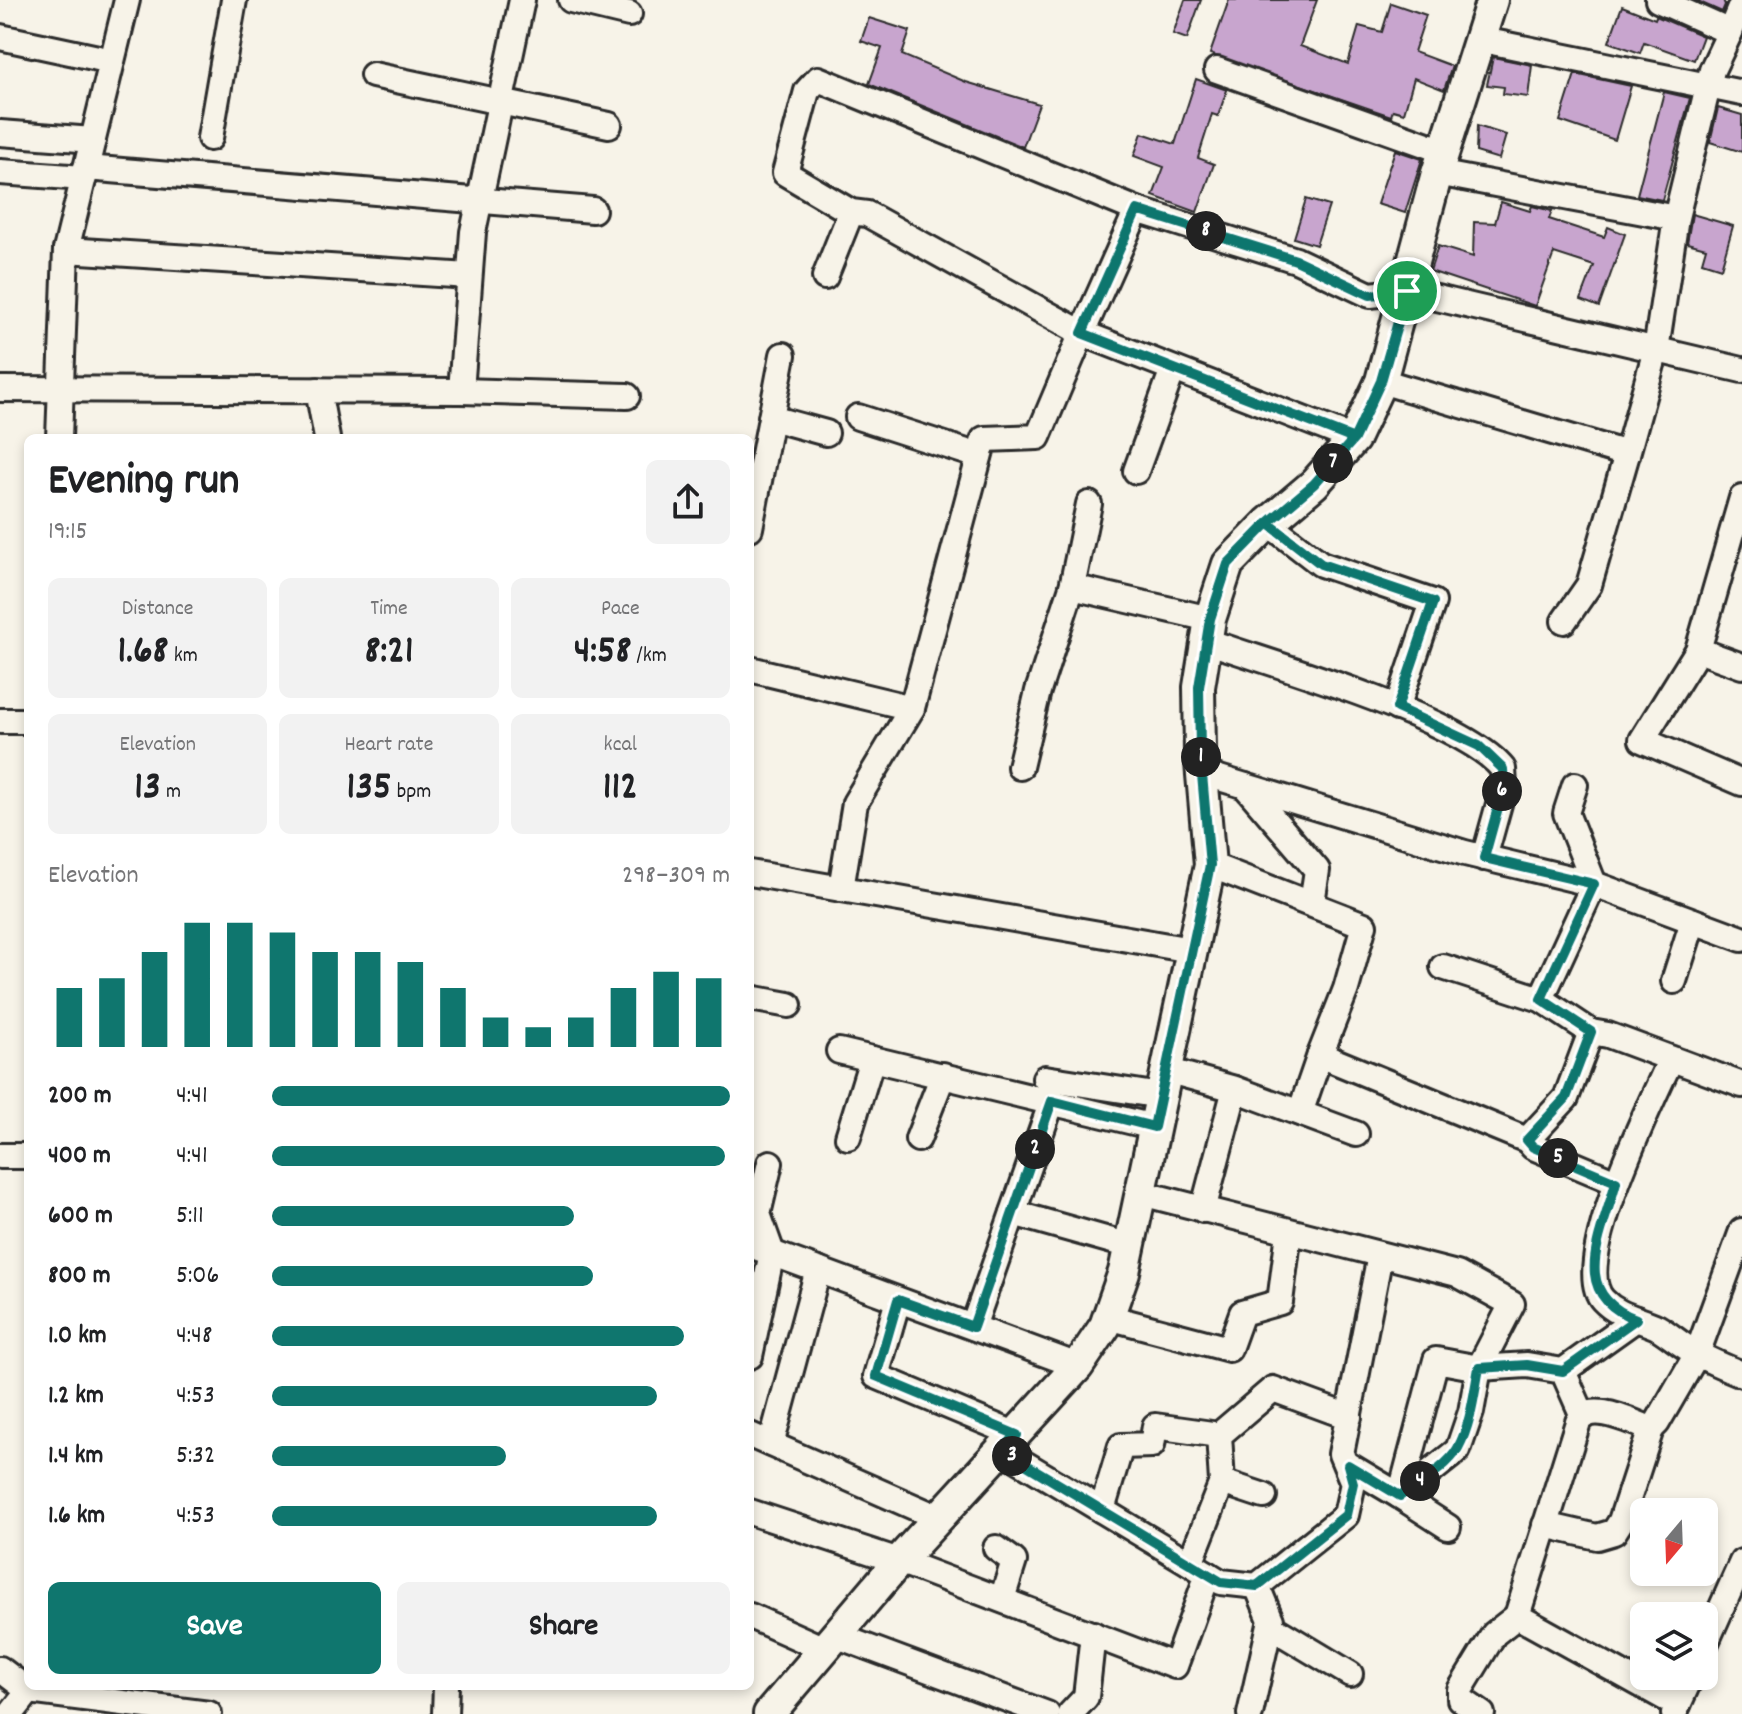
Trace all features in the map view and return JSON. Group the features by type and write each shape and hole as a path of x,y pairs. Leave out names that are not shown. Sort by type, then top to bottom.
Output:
{"main road":[{"path":"769,1714 899,1561 1078,1366 1108,1317 1130,1246 1210,865 1199,687 1208,630 1228,564 1268,523 1314,484 1354,439 1381,381 1440,162 1492,0"}],"street":[{"path":"59,434 66,250 127,0"},
{"path":"210,138 234,0"},
{"path":"461,391 469,276 479,199 522,0"},
{"path":"571,0 629,14"},
{"path":"1658,0 1730,32"},
{"path":"1564,621 1589,585 1627,454 1656,350 1676,218 1712,70 1742,3"},
{"path":"0,37 112,61"},
{"path":"1478,39 1742,93"},
{"path":"1217,70 1440,162 1676,218"},
{"path":"373,75 609,125"},
{"path":"1354,439 1082,333 867,214 851,212 785,173 807,91 818,79 1137,210 1296,260 1370,295 1407,291 1742,370"},
{"path":"0,133 93,140"},
{"path":"0,172 85,173 479,199 593,210"},
{"path":"841,889 855,803 912,708 984,439 1038,437 1137,210"},
{"path":"825,277 851,212"},
{"path":"66,250 469,276"},
{"path":"754,507 783,355"},
{"path":"1136,471 1173,369"},
{"path":"1381,381 1627,454"},
{"path":"0,389 461,391 627,396"},
{"path":"318,390 326,434"},
{"path":"858,417 979,456"},
{"path":"771,418 826,433"},
{"path":"1742,498 1698,650 1642,740 1742,783"},
{"path":"1020,767 1038,691 1072,587 1089,504"},
{"path":"1268,523 1321,564 1433,602 1397,708"},
{"path":"1072,587 1208,630 1397,708 1479,746 1503,769 1504,786 1484,858"},
{"path":"1698,650 1742,666"},
{"path":"754,670 912,708"},
{"path":"0,721 24,721"},
{"path":"1203,773 1484,858 1594,884 1742,939"},
{"path":"1541,999 1594,884 1566,813 1575,785"},
{"path":"1245,786 1317,870 1312,903"},
{"path":"1210,865 1364,925 1346,989 1300,1113"},
{"path":"754,874 1191,950"},
{"path":"1674,981 1693,921"},
{"path":"1443,967 1541,999 1591,1032 1608,1035 1670,1061 1742,1085"},
{"path":"754,999 789,1005"},
{"path":"1527,1140 1566,1098 1591,1032"},
{"path":"839,1051 943,1075 1048,1089 1164,1083 1235,1089 1356,1134"},
{"path":"1320,1055 1527,1140 1533,1147 1616,1182"},
{"path":"848,1137 872,1059"},
{"path":"1670,1061 1616,1182 1594,1263 1594,1285 1601,1298 1618,1312 1657,1328 1697,1354 1742,1374"},
{"path":"918,1139 943,1075"},
{"path":"1048,1089 1154,1127"},
{"path":"973,1327 1013,1213 1048,1089"},
{"path":"1203,1210 1235,1089"},
{"path":"0,1156 24,1156"},
{"path":"754,1317 761,1249 758,1214 770,1163"},
{"path":"1141,1193 1457,1274 1512,1304 1479,1368 1471,1412 1458,1450 1400,1496"},
{"path":"1013,1213 1130,1246"},
{"path":"1108,1317 1229,1349 1242,1313 1280,1302 1289,1232"},
{"path":"1545,1525 1597,1537 1614,1532 1621,1521 1651,1429 1669,1406 1697,1354 1741,1239"},
{"path":"761,1249 1078,1366"},
{"path":"898,1300 876,1376 1010,1443 1102,1510 1221,1582 1257,1586 1346,1515 1353,1483 1341,1454 1380,1255"},
{"path":"818,1270 761,1440 939,1518"},
{"path":"1400,1496 1436,1360 1479,1368 1527,1365 1563,1371 1636,1319"},
{"path":"1482,1714 1460,1699 1460,1690 1494,1634 1517,1616 1582,1414 1563,1371"},
{"path":"1102,1510 1121,1446 1152,1445 1155,1426 1219,1435 1273,1389 1349,1417"},
{"path":"1582,1414 1593,1410 1651,1429"},
{"path":"754,1513 899,1561 1175,1666 1222,1482 1219,1435"},
{"path":"1348,1465 1448,1527"},
{"path":"1222,1482 1264,1496"},
{"path":"996,1548 1014,1561 1002,1599"},
{"path":"1718,1624 1735,1596 1742,1562"},
{"path":"1250,1714 1271,1620 1257,1586"},
{"path":"1517,1616 1676,1710 1685,1690"},
{"path":"754,1617 1047,1714"},
{"path":"1270,1626 1350,1674"},
{"path":"1070,1714 1086,1697 1093,1634"},
{"path":"0,1669 24,1687"},
{"path":"445,1714 446,1690"},
{"path":"11,1714 29,1691 125,1708 209,1714"}],"building":[{"path":"1185,0 1201,0 1187,39 1173,34"},
{"path":"1229,0 1317,0 1300,46 1348,64 1359,26 1382,32 1391,3 1426,15 1414,52 1452,66 1444,90 1414,78 1404,113 1393,110 1391,116 1210,54"},
{"path":"1695,0 1723,0 1725,5 1722,12"},
{"path":"1622,6 1655,19 1656,16 1703,36 1694,60 1644,42 1640,53 1609,42"},
{"path":"869,18 910,31 902,55 966,82 1039,104 1023,147 869,84 882,48 861,41"},
{"path":"1493,57 1532,65 1528,97 1503,94 1504,87 1487,85"},
{"path":"1575,74 1631,86 1615,140 1560,121"},
{"path":"1196,79 1227,90 1218,116 1212,114 1198,158 1214,164 1197,212 1153,196 1164,167 1134,156 1142,133 1175,144"},
{"path":"1664,92 1690,98 1662,200 1637,195"},
{"path":"1718,108 1742,115 1742,152 1710,142"},
{"path":"1477,126 1506,135 1499,159 1476,152"},
{"path":"1395,150 1422,159 1405,213 1377,204"},
{"path":"1306,199 1329,206 1316,245 1294,238"},
{"path":"1501,202 1530,211 1532,206 1552,211 1549,219 1604,237 1608,227 1625,234 1599,307 1581,300 1594,266 1554,253 1535,306 1430,271 1438,246 1473,257 1474,222 1495,223"},
{"path":"1692,214 1733,226 1721,268 1702,262 1706,248 1687,243"}],"route":[{"path":"1407,291 1370,295 1296,260 1137,210 1082,333 1354,439 1314,484 1268,523 1321,564 1433,602 1397,708 1479,746 1503,769 1504,786 1484,858 1594,884 1541,999 1591,1032 1566,1098 1527,1140 1533,1147 1616,1182 1594,1263 1594,1285 1601,1298 1618,1312 1636,1319 1563,1371 1527,1365 1479,1368 1471,1412 1458,1450 1438,1467 1400,1496 1348,1465 1353,1483 1346,1515 1257,1586 1221,1582 1002,1450 1017,1435 876,1376 898,1300 973,1327 1052,1101 1154,1127 1210,865 1208,811 1200,752 1199,687 1210,619 1228,564 1268,523 1314,484 1354,439 1381,381 1407,291"}]}
